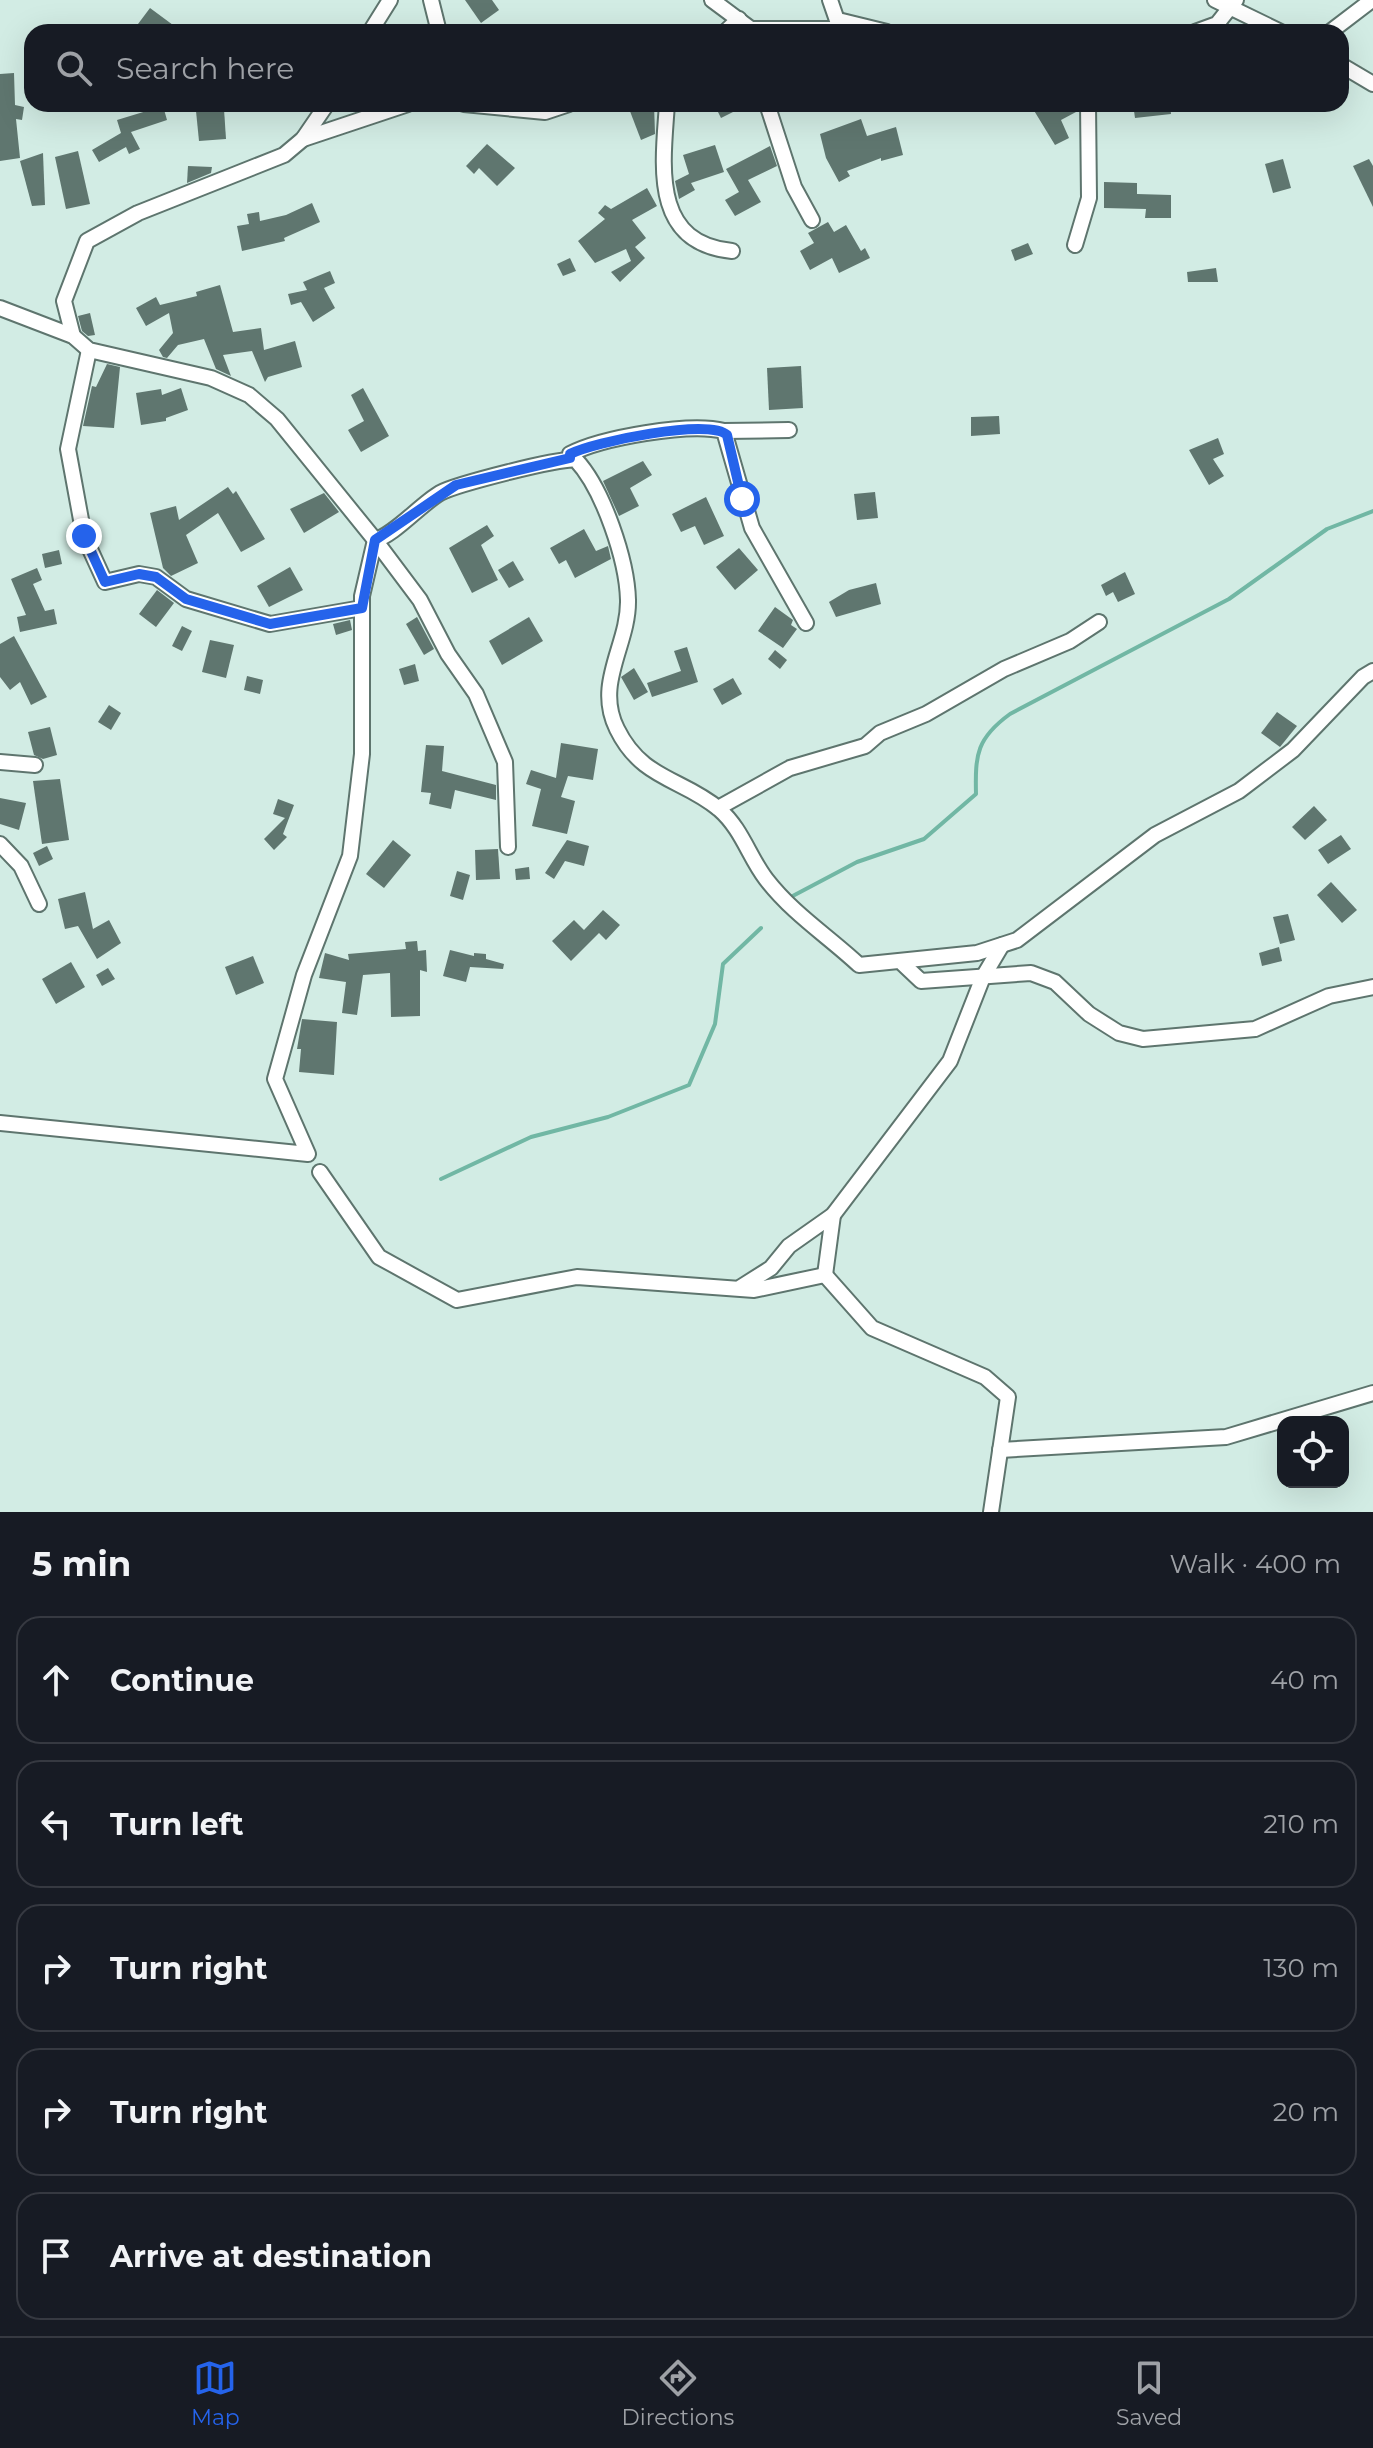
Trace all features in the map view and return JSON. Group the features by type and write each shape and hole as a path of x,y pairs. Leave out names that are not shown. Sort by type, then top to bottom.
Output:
{"street":[{"path":"375,24 390,0"},
{"path":"431,0 437,24"},
{"path":"712,0 745,24"},
{"path":"830,0 838,24"},
{"path":"1215,0 1235,3 1268,24"},
{"path":"1340,24 1372,0"},
{"path":"1217,24 1235,3"},
{"path":"734,24 739,19"},
{"path":"1349,70 1373,84"},
{"path":"73,336 64,301 87,241 138,213 284,155 303,139 322,112"},
{"path":"303,139 384,112"},
{"path":"666,112 662,178 669,210 686,231 712,249 732,251"},
{"path":"770,112 794,187 812,220"},
{"path":"1075,245 1089,198 1088,112"},
{"path":"0,308 73,336 89,350 211,378 249,395 277,419 420,600 448,654 476,694 505,762 504,802 508,847"},
{"path":"89,350 68,449 84,536 105,582 139,574 156,577 186,599 270,624 362,608"},
{"path":"570,458 570,454 599,442 680,431 789,430"},
{"path":"724,431 752,528 806,623"},
{"path":"0,1123 308,1154 275,1079 304,975 350,856 362,754 362,608 375,540 456,485 570,458"},
{"path":"570,458 586,470 593,483 619,548 628,600 622,638 608,676 616,728 640,763 718,808 738,830 765,878 806,922 859,965 903,964 977,953 1017,940 1155,835 1239,791 1293,750 1373,671"},
{"path":"718,808 790,768 865,746 880,733 926,714 1004,669 1070,641 1099,622"},
{"path":"0,762 35,765"},
{"path":"0,844 21,866 39,904"},
{"path":"741,1287 771,1268 789,1246 833,1215 950,1061 983,977 1002,945"},
{"path":"903,964 921,981 1031,973 1055,982 1089,1014 1119,1033 1143,1039 1255,1029 1329,996 1373,987"},
{"path":"320,1172 379,1257 457,1300 577,1277 754,1290 825,1275"},
{"path":"825,1275 829,1266 833,1215"},
{"path":"825,1275 872,1328 985,1377 1008,1397 991,1512"},
{"path":"1000,1450 1226,1437 1373,1393"}],"building":[{"path":"465,0 492,0 499,10 481,23"},
{"path":"150,8 172,24 138,24"},
{"path":"14,73 15,105 24,107 22,120 16,119 20,158 0,161 0,74"},
{"path":"143,112 165,112 167,120 131,132 140,149 129,154 126,147 99,162 92,150 121,133 117,120"},
{"path":"196,112 224,112 226,139 199,141"},
{"path":"630,112 654,112 655,134 641,140"},
{"path":"718,112 733,112 721,118"},
{"path":"1035,112 1076,112 1061,120 1069,138 1055,145"},
{"path":"1134,112 1171,112 1171,114 1135,118"},
{"path":"861,119 867,136 896,127 903,155 881,161 881,158 847,171 850,176 839,182 826,158 820,134"},
{"path":"487,144 515,168 497,186 479,168 474,174 466,166"},
{"path":"715,145 724,172 691,183 695,190 679,199 675,181 689,174 683,155"},
{"path":"770,146 777,166 748,180 761,202 735,216 725,200 739,192 726,169"},
{"path":"78,151 90,204 66,209 55,157"},
{"path":"43,153 45,205 32,206 20,161"},
{"path":"1283,159 1291,188 1273,193 1265,164"},
{"path":"1369,159 1373,166 1373,207 1353,166"},
{"path":"188,166 212,167 211,173 187,183"},
{"path":"1104,182 1137,183 1137,194 1171,195 1171,218 1145,218 1146,209 1104,208"},
{"path":"647,188 657,206 632,220 646,238 635,247 645,258 620,282 611,272 631,261 626,249 595,263 578,241 605,219 598,213 605,205 611,209"},
{"path":"312,203 320,222 284,238 285,241 242,251 237,226 249,224 247,214 259,212 260,221 286,215"},
{"path":"828,222 834,232 846,225 861,251 865,248 870,258 839,273 832,258 810,270 800,251 814,243 808,233"},
{"path":"1028,243 1033,254 1015,261 1011,250"},
{"path":"570,258 576,271 563,276 557,264"},
{"path":"1216,268 1218,282 1188,282 1187,272"},
{"path":"330,271 335,283 324,288 335,308 313,322 301,302 291,305 288,294 307,290 303,282"},
{"path":"220,285 233,332 261,328 264,350 295,341 302,367 268,377 265,382 252,351 223,355 231,376 216,369 204,339 178,345 167,358 163,357 159,350 173,333 169,313 146,326 136,308 156,297 160,305 197,296 196,292"},
{"path":"90,313 95,335 88,336 82,331 78,316"},
{"path":"107,364 120,367 114,428 83,426 92,386 96,387"},
{"path":"801,366 803,408 769,410 767,368"},
{"path":"181,388 188,410 166,418 166,421 141,425 136,393 161,389 162,395"},
{"path":"363,388 389,436 361,452 348,430 364,421 351,395"},
{"path":"999,416 1000,434 971,436 971,417"},
{"path":"1218,438 1224,454 1213,459 1224,476 1209,485 1189,450"},
{"path":"643,461 652,475 630,488 639,506 619,516 603,481"},
{"path":"228,487 233,494 236,491 265,539 241,552 218,513 186,535 198,563 171,576 163,568 150,513 176,506 179,520"},
{"path":"875,492 878,518 857,520 854,494"},
{"path":"324,493 339,512 304,533 290,509"},
{"path":"706,497 724,536 704,545 695,526 681,532 672,514"},
{"path":"487,525 494,536 481,545 498,580 472,593 449,548"},
{"path":"584,529 596,551 608,546 611,559 575,578 566,560 559,564 550,548"},
{"path":"739,548 758,570 735,590 716,567"},
{"path":"59,550 62,564 45,568 42,554"},
{"path":"513,561 524,580 509,588 498,570"},
{"path":"290,567 303,590 269,607 257,586"},
{"path":"37,568 42,580 33,584 45,611 54,609 57,624 20,632 17,617 26,615 11,579"},
{"path":"1125,572 1135,594 1118,602 1113,592 1106,596 1101,585"},
{"path":"876,583 881,604 836,617 829,602 849,590"},
{"path":"157,590 174,603 156,627 139,614"},
{"path":"775,607 793,620 791,625 797,629 783,648 758,631"},
{"path":"417,617 434,649 424,655 406,624"},
{"path":"529,617 543,641 502,665 489,641"},
{"path":"350,620 352,630 336,635 333,624"},
{"path":"182,626 192,631 182,651 172,646"},
{"path":"14,636 47,697 31,705 20,682 10,690 0,677 0,644"},
{"path":"210,640 234,645 226,678 202,672"},
{"path":"687,647 698,682 652,697 647,683 681,671 674,651"},
{"path":"775,650 787,660 780,669 768,659"},
{"path":"415,664 419,681 404,685 399,669"},
{"path":"634,668 648,692 634,700 621,677"},
{"path":"247,676 263,680 260,694 244,690"},
{"path":"733,678 742,694 722,705 713,689"},
{"path":"109,705 121,713 111,730 98,722"},
{"path":"1277,712 1297,726 1280,747 1261,733"},
{"path":"50,727 57,755 43,759 34,755 28,732"},
{"path":"561,743 598,749 593,780 568,776 561,797 575,801 567,834 532,826 541,789 526,784 531,770 556,778"},
{"path":"426,745 444,746 442,771 496,785 496,800 455,790 451,809 429,804 431,793 421,792"},
{"path":"60,779 69,840 42,844 33,781"},
{"path":"0,798 26,803 19,830 0,824"},
{"path":"278,799 294,805 283,834 287,837 274,850 264,839 285,818 273,814"},
{"path":"1314,806 1327,820 1305,840 1292,827"},
{"path":"1341,835 1351,849 1328,864 1318,850"},
{"path":"393,840 411,855 384,888 366,874"},
{"path":"567,840 589,846 584,866 565,861 554,879 545,873"},
{"path":"47,846 53,859 39,866 33,853"},
{"path":"498,849 500,879 476,880 475,850"},
{"path":"529,867 530,879 516,880 515,869"},
{"path":"457,871 470,875 463,900 450,896"},
{"path":"1331,882 1357,910 1342,923 1317,895"},
{"path":"85,892 93,929 109,920 121,943 97,959 78,926 65,929 58,899"},
{"path":"603,910 620,925 606,940 599,933 571,961 552,941 574,920 584,930"},
{"path":"1288,914 1295,940 1280,944 1273,917"},
{"path":"417,941 418,951 426,950 427,972 420,970 420,1016 391,1017 390,973 363,975 357,1015 342,1013 346,982 319,978 325,953 349,960 348,954 406,949 405,942"},
{"path":"1279,947 1282,961 1262,966 1259,953"},
{"path":"450,950 474,956 474,953 486,954 486,959 504,964 503,969 470,967 466,982 443,976"},
{"path":"253,956 264,983 236,995 225,967"},
{"path":"71,962 85,987 56,1004 42,979"},
{"path":"108,968 115,979 102,986 96,975"},
{"path":"302,1019 337,1022 334,1075 299,1072 301,1049 297,1049"}],"waterway":[{"path":"787,899 857,862 924,839 976,794 980,748 991,731 1010,714 1229,599 1327,529 1373,511"},
{"path":"441,1179 531,1137 608,1117 689,1085 715,1024 723,964 761,928"}],"route":[{"path":"84,536 105,582 139,574 156,577 186,599 270,624 362,608 375,540 438,494 456,485 547,464 561,457 570,458 570,454 599,442 680,431 724,431 742,499"}]}
